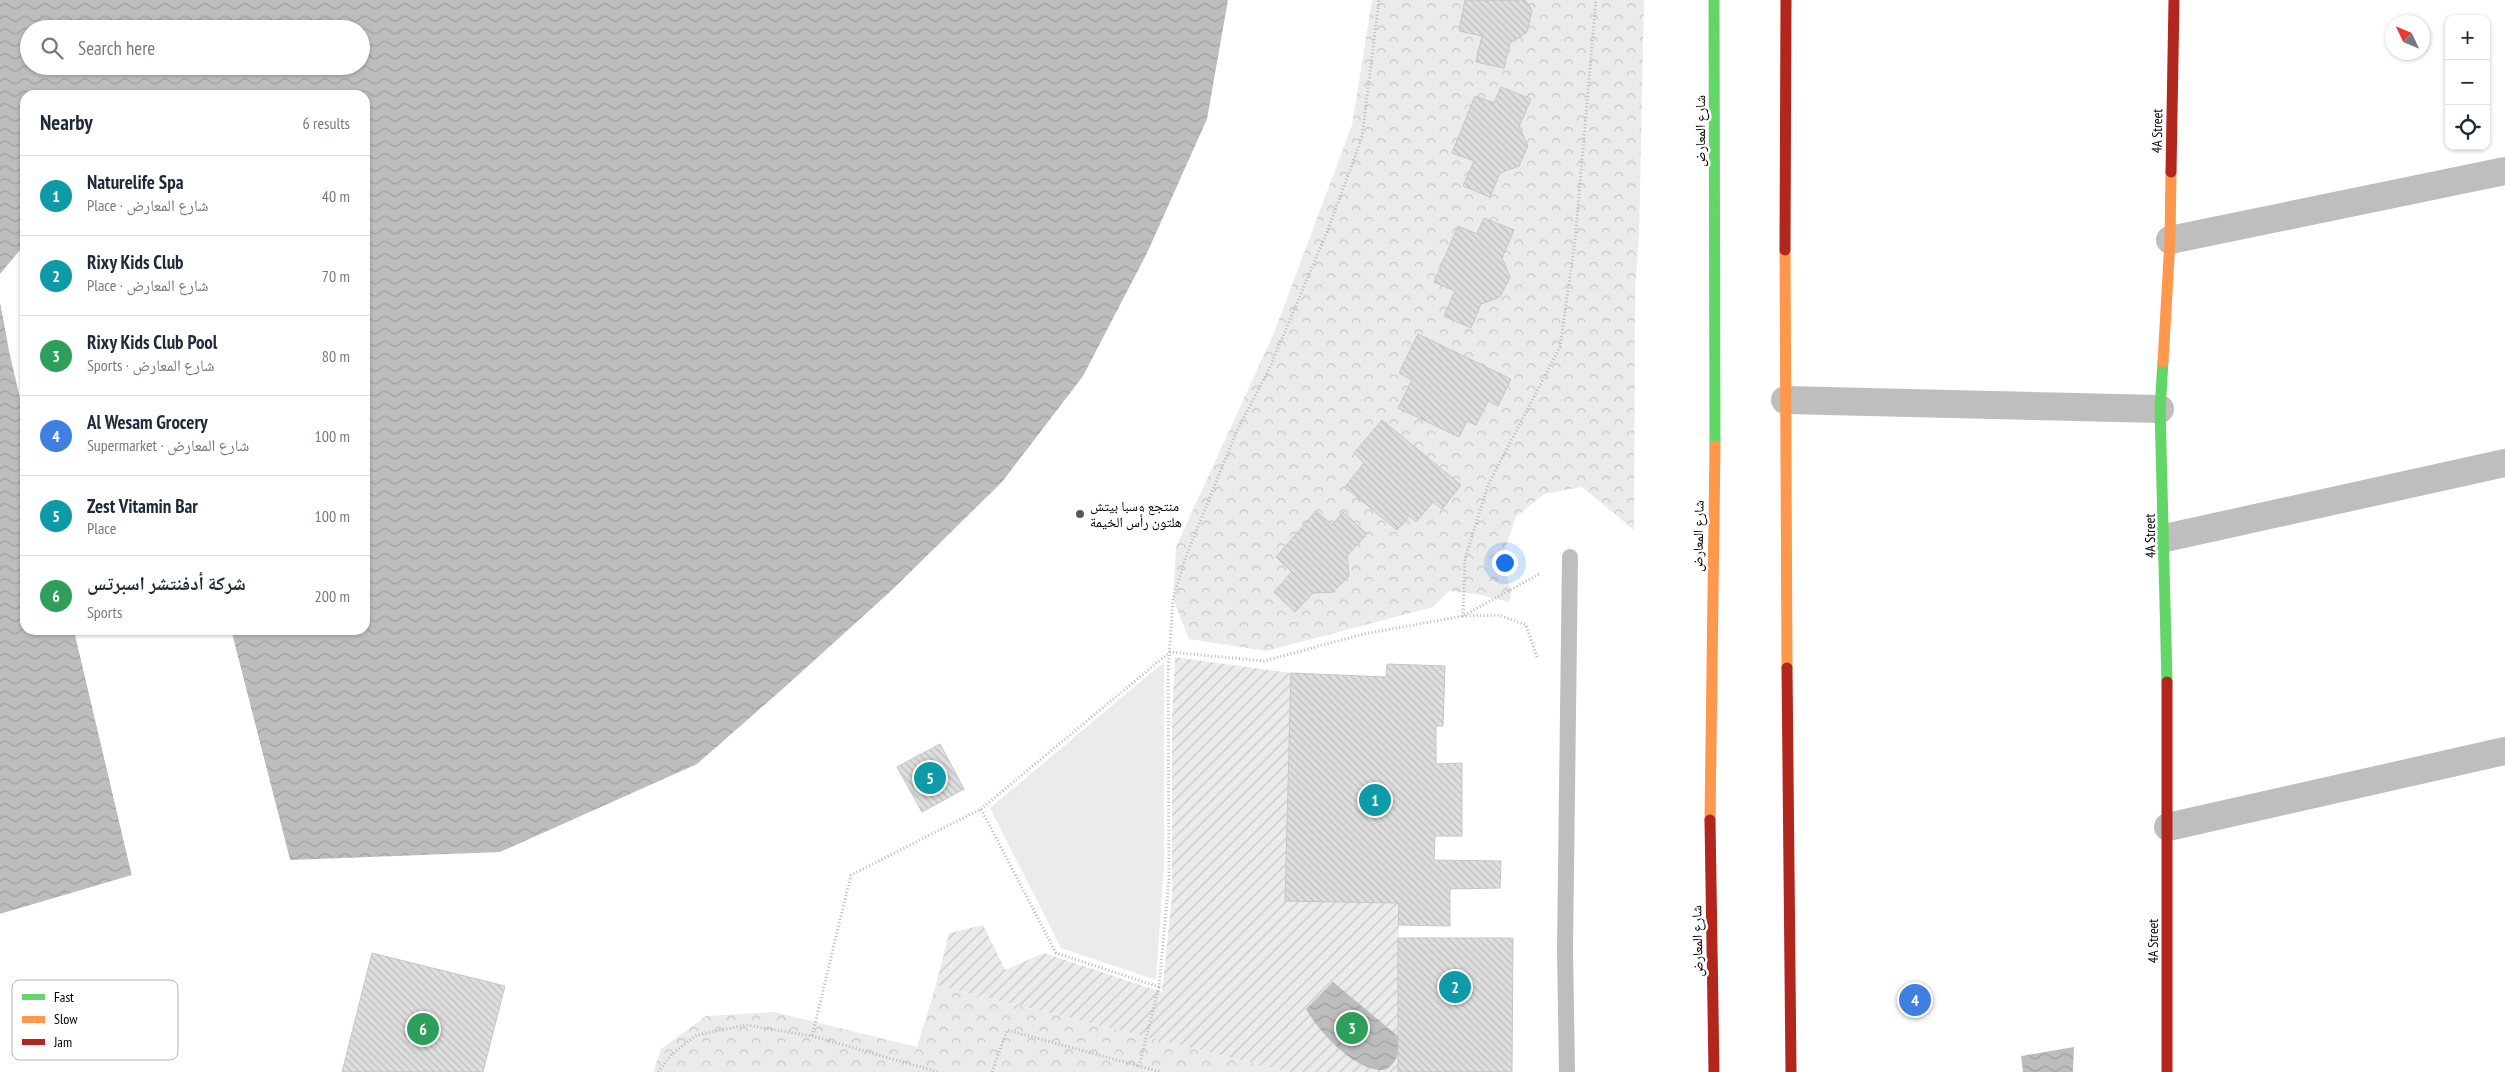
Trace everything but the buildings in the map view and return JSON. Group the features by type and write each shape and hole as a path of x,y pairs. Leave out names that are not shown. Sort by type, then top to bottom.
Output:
{"street":[{"name":"شارع المعارض","path":"1714,0 1715,440 1709,790 1714,1072"},
{"path":"1786,0 1785,400 1791,1072"},
{"name":"4A Street","path":"2167,1072 2168,827 2165,538 2160,410 2170,240 2174,0"},
{"path":"2170,240 2505,171"},
{"path":"1785,400 2160,410"},
{"path":"2165,538 2505,463"},
{"path":"2168,827 2505,750"}],"lane":[{"path":"1567,1072 1565,948 1570,557"}],"path":[{"path":"1139,1066 1160,987 1169,879 1170,652 1173,600 1184,560 1235,435 1270,367 1329,227 1362,137 1379,0"},
{"path":"1463,616 1465,559 1488,486 1560,346 1575,241 1596,0"},
{"path":"1463,616 1570,557"},
{"path":"812,1036 851,875 981,809 1170,652 1264,661 1364,634 1463,616 1499,615 1526,625 1540,664"},
{"path":"981,809 1056,953 1160,987"},
{"path":"658,1072 672,1054 697,1035 746,1024 812,1036 938,1072"},
{"path":"992,1072 1007,1030 1161,1072"}],"green space":[{"path":"1372,0 1644,0 1639,237 1635,289 1634,530 1582,487 1544,494 1516,517 1502,558 1511,593 1509,602 1476,594 1449,591 1433,607 1266,651 1189,639 1173,599 1176,547 1274,333 1352,125"},
{"path":"1175,657 1291,673 1285,900 1399,903 1398,1072 1289,1072 936,985 949,933 983,925 1005,970 1044,953 1162,992 1172,897 1172,719"},
{"path":"1164,662 1164,865 1156,980 1061,948 990,808"},
{"path":"936,985 1289,1072 653,1072 661,1049 706,1016 774,1012 917,1047"}],"water":[{"path":"0,0 1228,0 1207,119 1147,253 1083,376 1002,482 892,590 697,764 500,852 290,860 232,635 370,635 370,90 20,90 20,250 0,274"},
{"path":"0,303 20,397 20,635 75,635 132,876 0,914"},
{"path":"1333,982 1399,1037 1398,1052 1390,1067 1385,1070 1373,1069 1361,1064 1338,1048 1312,1018 1306,1009"},
{"path":"2074,1047 2073,1072 2023,1072 2021,1056"}],"pier":[{"path":"0,300 20,386 20,398"},
{"path":"75,635 78,635 134,876 0,917 0,914 132,875"},
{"path":"230,635 232,635 290,860 286,856"}],"traffic: fast":[{"path":"1714,0 1715,446"},
{"path":"2163,362 2160,409 2167,682"}],"traffic: slow":[{"path":"2163,362 2170,240 2171,172"},
{"path":"1785,250 1787,668"},
{"path":"1710,820 1715,446"}],"traffic: jam":[{"path":"1785,250 1786,0"},
{"path":"2171,172 2174,0"},
{"path":"1787,668 1791,1072"},
{"path":"2167,682 2167,1072"},
{"path":"1710,820 1714,1072"}],"place":[{"name":"منتجع وسبا بيتش هلتون رأس الخيمة","path":"1080,514"},
{"name":"Zest Vitamin Bar","path":"930,778"},
{"name":"Naturelife Spa","path":"1375,800"},
{"name":"Rixy Kids Club","path":"1455,987"},
{"name":"Al Wesam Grocery","path":"1915,1000"},
{"name":"Rixy Kids Club Pool","path":"1352,1028"},
{"name":"شركة أدفنتشر اسبرتس","path":"423,1029"}]}
